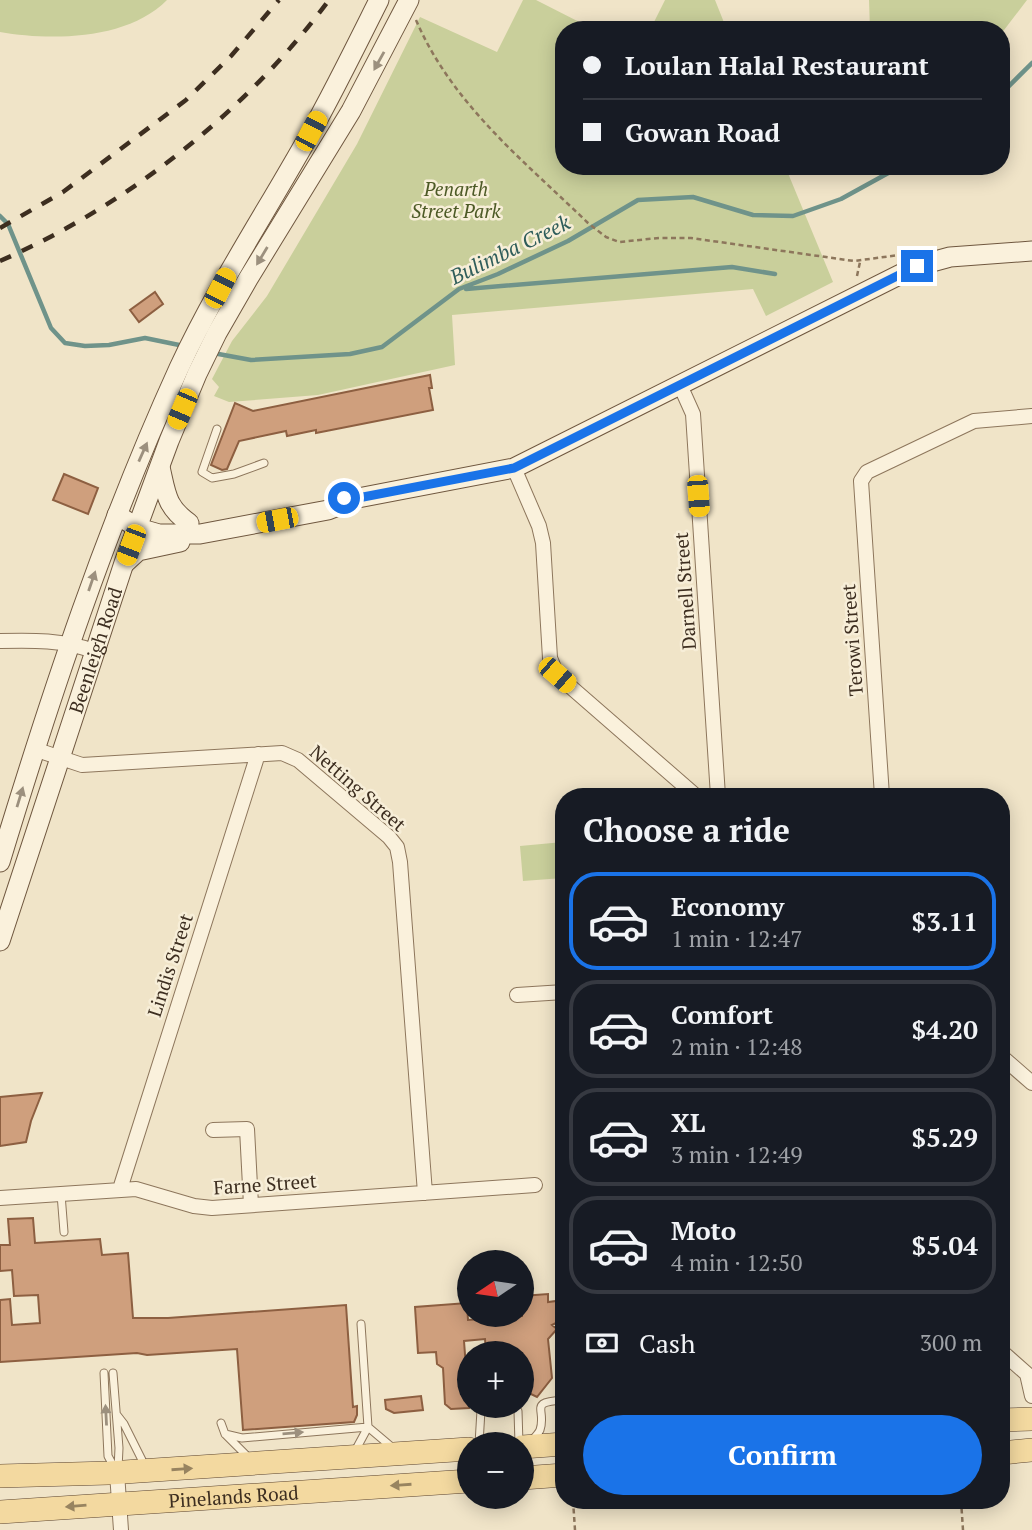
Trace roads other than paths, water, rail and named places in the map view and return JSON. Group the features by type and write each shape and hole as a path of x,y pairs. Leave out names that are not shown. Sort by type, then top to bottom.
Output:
{"main road":[{"name":"Beenleigh Road","path":"208,330 230,269 311,131 379,0"},
{"name":"Beenleigh Road","path":"0,862 34,749 117,514 208,330 357,99 412,8"},
{"path":"117,514 167,535 195,528 328,510 358,498 514,468 927,262 950,257 1032,251"},
{"name":"Beenleigh Road","path":"0,941 94,652 160,466 188,370"},
{"path":"160,466 169,505 195,528"},
{"path":"124,563 138,551 184,541 195,528"},
{"path":"1010,1420 1032,1419"},
{"path":"534,1445 555,1444"},
{"name":"Pinelands Road","path":"0,1476 117,1473 457,1450"},
{"path":"1010,1452 1032,1450"},
{"path":"534,1477 555,1476"},
{"name":"Pinelands Road","path":"0,1512 457,1482"}],"street":[{"name":"Darnell Street","path":"680,385 692,414 717,788"},
{"name":"Terowi Street","path":"881,788 861,481 867,472 974,421 1032,416"},
{"path":"514,468 539,526 550,658 557,675 686,788"},
{"path":"0,641 71,643 94,652"},
{"name":"Netting Street","path":"34,749 82,765 282,753 298,760 389,837 397,847 400,862 425,1193"},
{"name":"Lindis Street","path":"120,1189 258,754"},
{"path":"517,995 555,993"},
{"path":"1010,1064 1032,1083"},
{"path":"213,1130 247,1129 251,1205"},
{"name":"Farne Street","path":"0,1198 136,1189 194,1206 212,1208 535,1185"},
{"path":"1010,1359 1027,1374 1032,1396"},
{"path":"117,1473 121,1530"}],"lane":[{"path":"217,429 202,472 212,478 234,474 264,463"},
{"path":"61,1193 64,1233"},
{"path":"352,1457 368,1427 361,1324"},
{"path":"109,1373 117,1415 117,1473 108,1456 109,1373"},
{"path":"534,1435 540,1430 542,1404 555,1400"},
{"path":"117,1415 149,1471"},
{"path":"221,1423 225,1434 255,1463"},
{"path":"225,1434 246,1437 368,1427 399,1453"}],"waterway":[{"name":"Bulimba Creek","path":"1010,85 1032,63"},
{"name":"Bulimba Creek","path":"213,353 251,360 350,354 382,347 459,289 568,241 638,200 693,197 753,215 793,216 841,199 885,175"},
{"name":"Bulimba Creek","path":"0,216 8,224 51,328 65,343 109,345 145,338 184,346"},
{"path":"466,289 732,267 775,274"}],"railway":[{"path":"0,228 63,192 186,100 231,56 279,0"},
{"path":"0,261 94,212 181,152 261,80 329,0"}],"park label":[{"name":"Penarth Street Park","path":"456,200"}]}
